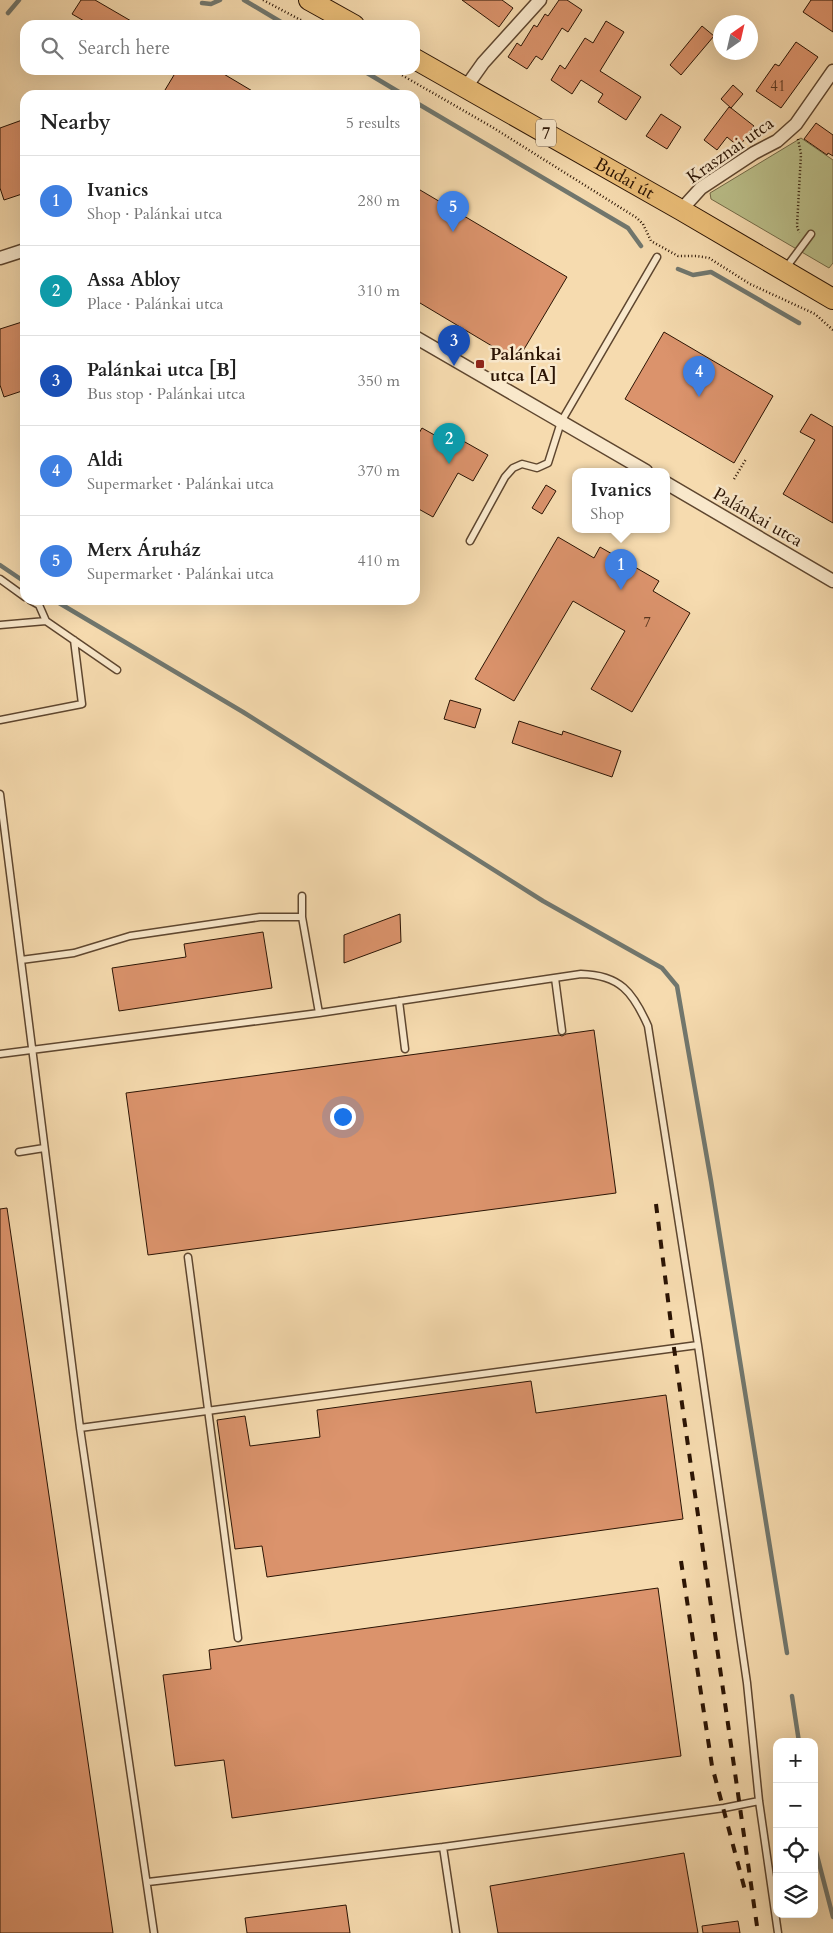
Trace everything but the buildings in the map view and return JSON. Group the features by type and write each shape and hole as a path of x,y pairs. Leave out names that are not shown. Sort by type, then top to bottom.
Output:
{"main road":[{"path":"309,0 345,20"},
{"name":"Budai út","path":"420,62 833,299"}],"street":[{"path":"466,87 483,63 540,0"},
{"name":"Krasznai utca","path":"681,210 701,188 754,153 777,141 796,124 833,71"},
{"path":"0,258 20,252"},
{"path":"420,339 641,468"},
{"name":"Palánkai utca","path":"670,485 833,581"}],"lane":[{"path":"784,270 811,234"},
{"path":"470,540 505,477 513,468 522,464 537,468 548,463 561,422 657,257"},
{"path":"0,579 20,593"},
{"path":"39,605 46,621 117,670"},
{"path":"0,625 46,621"},
{"path":"0,720 82,704 74,640"},
{"path":"0,794 4,853 21,960 80,1428 154,1933"},
{"path":"302,896 302,917 320,1013"},
{"path":"21,960 74,953 130,936 260,917 302,917"},
{"path":"0,1054 320,1013 581,974 595,974 610,979 625,989 634,999 648,1026 698,1345 747,1683 758,1801 778,1933"},
{"path":"555,978 562,1031"},
{"path":"399,1001 405,1049"},
{"path":"19,1152 44,1148"},
{"path":"188,1257 238,1638"},
{"path":"80,1428 698,1345"},
{"path":"148,1882 443,1847 724,1808 758,1801"},
{"path":"443,1847 456,1933"}],"path":[{"path":"263,0 301,20"},
{"path":"403,75 492,127 637,218 643,224 651,241 678,256 709,258 750,284 815,314 833,330"},
{"path":"796,124 801,154 797,226 802,246"},
{"path":"734,479 746,459"}],"green space":[{"path":"801,138 833,160 833,263 829,268 711,199 710,193"}],"waterway":[{"path":"8,13 19,0"},
{"path":"202,3 211,4 220,0"},
{"path":"244,0 278,20"},
{"path":"370,75 396,90"},
{"path":"420,105 628,228 641,246"},
{"path":"678,269 693,275 711,272 799,323"},
{"path":"0,565 20,579"},
{"path":"62,605 243,712 543,901 662,968 677,986 711,1181 787,1653"},
{"path":"792,1696 798,1738"},
{"path":"818,1859 833,1917"}],"railway":[{"path":"656,1204 674,1348 758,1933"},
{"path":"681,1561 712,1766 746,1894"}],"place":[{"name":"Merx Áruház","path":"453,232"},
{"name":"Palánkai utca [A]","path":"480,364"},
{"name":"Palánkai utca [B]","path":"454,366"},
{"name":"Aldi","path":"699,397"},
{"name":"Assa Abloy","path":"449,464"},
{"name":"Ivanics","path":"621,590"}]}
